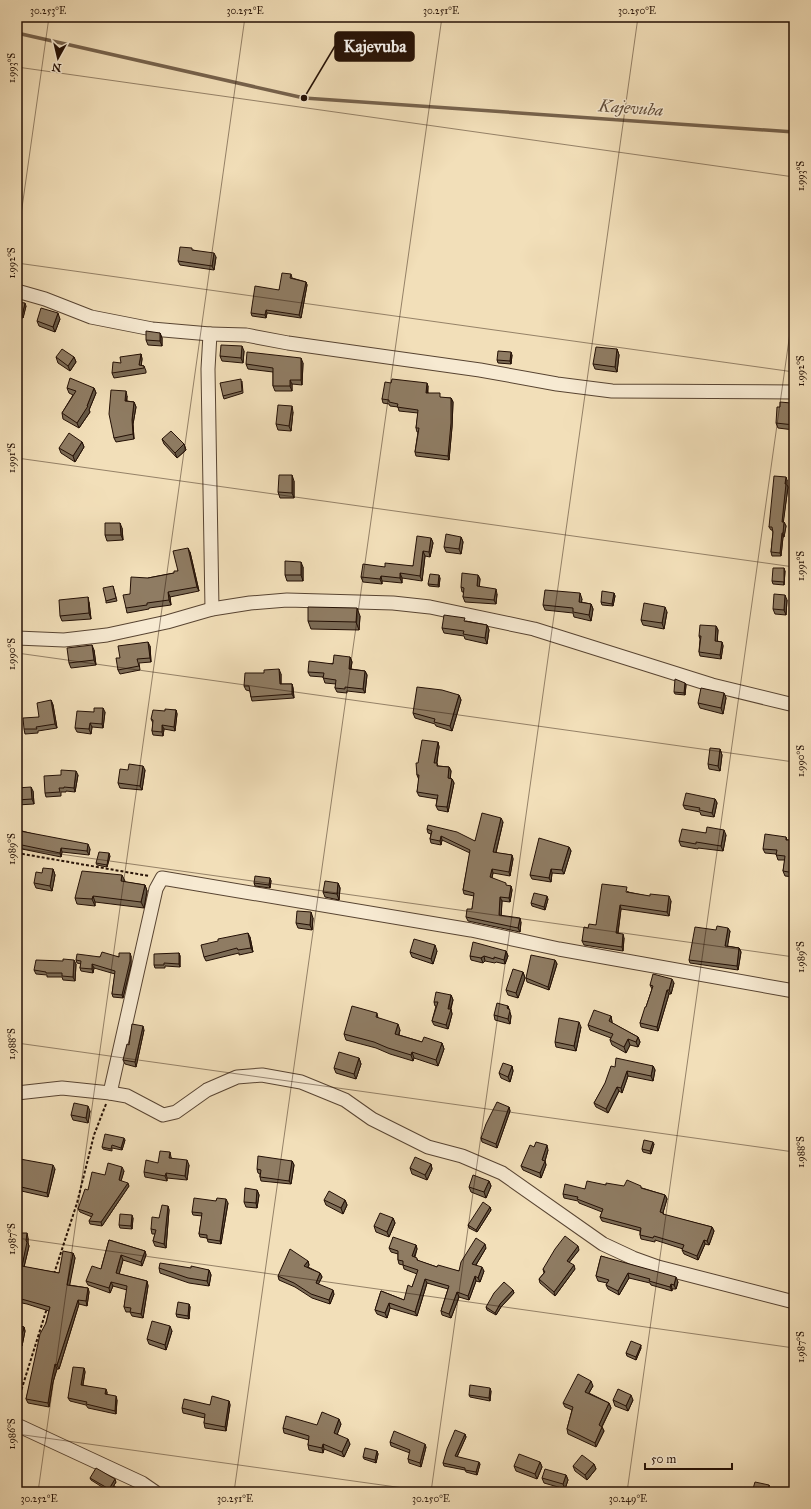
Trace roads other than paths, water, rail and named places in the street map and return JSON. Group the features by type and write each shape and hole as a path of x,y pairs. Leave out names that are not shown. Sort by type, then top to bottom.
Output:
{"street":[{"path":"17,291 45,299 91,317 152,329 210,334 246,335 288,343 480,370 612,391 794,392"},
{"path":"210,334 208,370 212,609"},
{"path":"17,638 64,640 107,635 160,624 212,609 250,603 287,600 393,603 430,607 534,629 705,683 794,705"},
{"path":"110,1093 156,890 162,878 471,930 559,949 794,991"},
{"path":"17,1092 62,1088 110,1093 127,1096 163,1115 176,1112 207,1090 237,1077 262,1075 302,1082 345,1100 372,1119 428,1147 462,1156 502,1173 603,1244 633,1258 672,1270 794,1302"},
{"path":"17,1425 142,1484 155,1492"}],"waterway":[{"name":"Kajevuba","path":"17,33 304,98 794,132"}],"place":[{"name":"Kajevuba","path":"304,98"}]}
